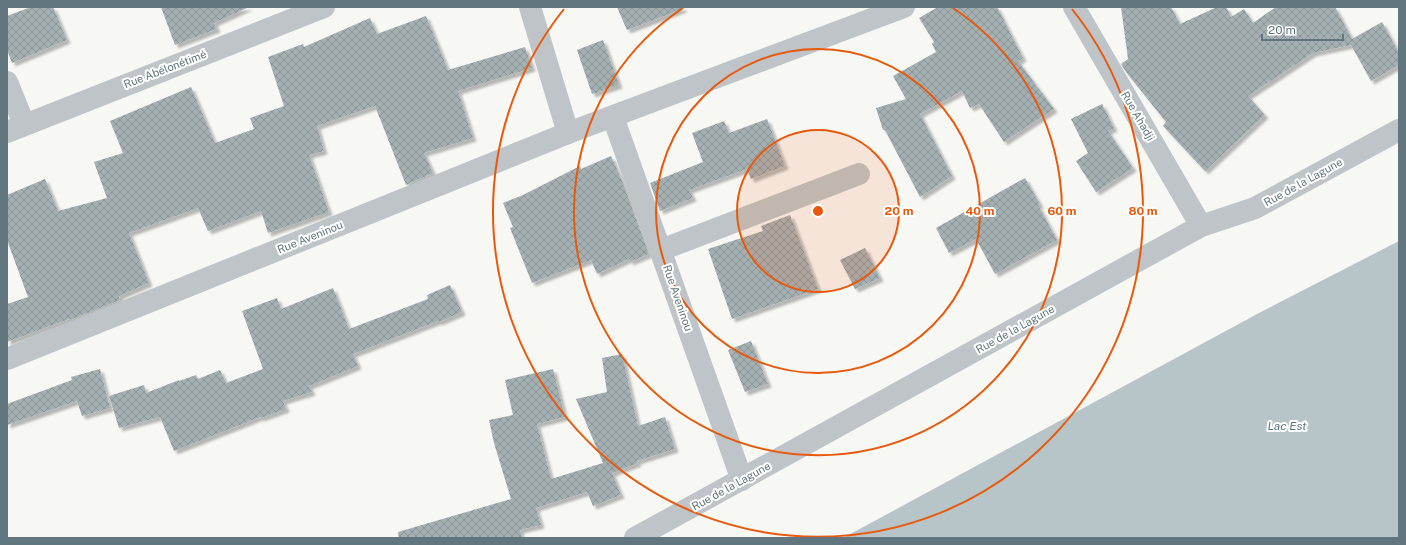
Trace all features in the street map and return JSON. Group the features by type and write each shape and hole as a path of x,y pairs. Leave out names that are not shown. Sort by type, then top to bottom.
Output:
{"street":[{"name":"Rue Abélonétimé","path":"16,128 324,7"},
{"path":"530,7 568,133"},
{"name":"Rue Aveninou","path":"7,359 568,133 904,7"},
{"name":"Rue Ahadji","path":"1074,7 1201,226"},
{"path":"7,82 16,128"},
{"name":"Rue Aveninou","path":"613,117 742,480"},
{"name":"Rue de la Lagune","path":"635,538 1201,226 1255,208 1399,130"},
{"path":"661,250 859,174"}],"water":[{"name":"Lac Est","path":"1399,241 1399,538 843,538 1259,313"}],"building":[{"path":"31,7 53,7 67,40 12,63 7,50 7,16"},
{"path":"161,7 249,7 214,23 217,29 175,45"},
{"path":"617,7 683,7 683,9 627,30"},
{"path":"938,7 997,7 1023,58 1018,61 1054,109 1004,142 979,104 970,108 962,91 920,114 952,176 920,197 885,130 883,130 876,108 906,99 893,76 936,52 932,44 934,42 919,18"},
{"path":"1121,7 1171,7 1180,24 1217,7 1226,7 1231,17 1244,9 1253,23 1276,7 1335,7 1352,39 1382,22 1399,53 1399,65 1371,81 1351,45 1313,53 1248,96 1265,115 1205,171 1163,126 1166,122 1121,64 1128,59"},
{"path":"426,16 448,70 525,47 532,68 458,91 473,138 424,153 433,173 406,185 375,106 317,126 324,151 309,155 329,212 268,233 261,211 208,231 198,208 129,233 149,283 119,296 120,300 70,320 69,319 7,342 7,304 28,297 7,240 7,195 45,179 58,211 107,198 94,162 123,153 110,121 191,87 215,143 254,129 250,118 284,106 268,57 303,44 304,47 370,18 377,34"},
{"path":"603,40 619,85 592,94 577,50"},
{"path":"1102,104 1114,128 1108,131 1133,168 1096,192 1076,161 1088,153 1071,119"},
{"path":"767,119 785,166 751,179 747,169 689,190 693,198 660,211 650,183 703,162 692,133 724,121 729,133"},
{"path":"611,156 623,183 649,254 630,262 629,259 597,274 591,260 532,283 510,228 513,227 503,203 523,195 580,166 581,169"},
{"path":"1025,178 1040,204 1038,205 1057,240 995,274 976,239 949,253 936,228"},
{"path":"790,215 818,289 732,319 708,249 763,231 761,226"},
{"path":"865,248 880,278 855,289 840,260"},
{"path":"450,285 462,312 353,354 358,366 309,386 312,392 283,401 286,409 261,418 260,417 174,451 160,417 119,428 109,396 144,385 146,393 179,380 196,375 198,379 220,370 226,383 263,369 242,311 277,298 281,309 333,288 349,329 428,299 427,295"},
{"path":"751,341 768,384 745,392 728,350"},
{"path":"622,354 638,426 665,417 675,449 637,461 638,463 612,473 621,495 593,506 587,492 536,508 541,525 520,530 522,538 399,538 398,532 511,499 494,443 489,420 513,415 505,380 553,369 565,417 537,424 551,479 603,463 576,399 607,392 602,358"},
{"path":"100,369 110,408 82,416 77,401 7,425 7,404 72,380 71,377"}]}
